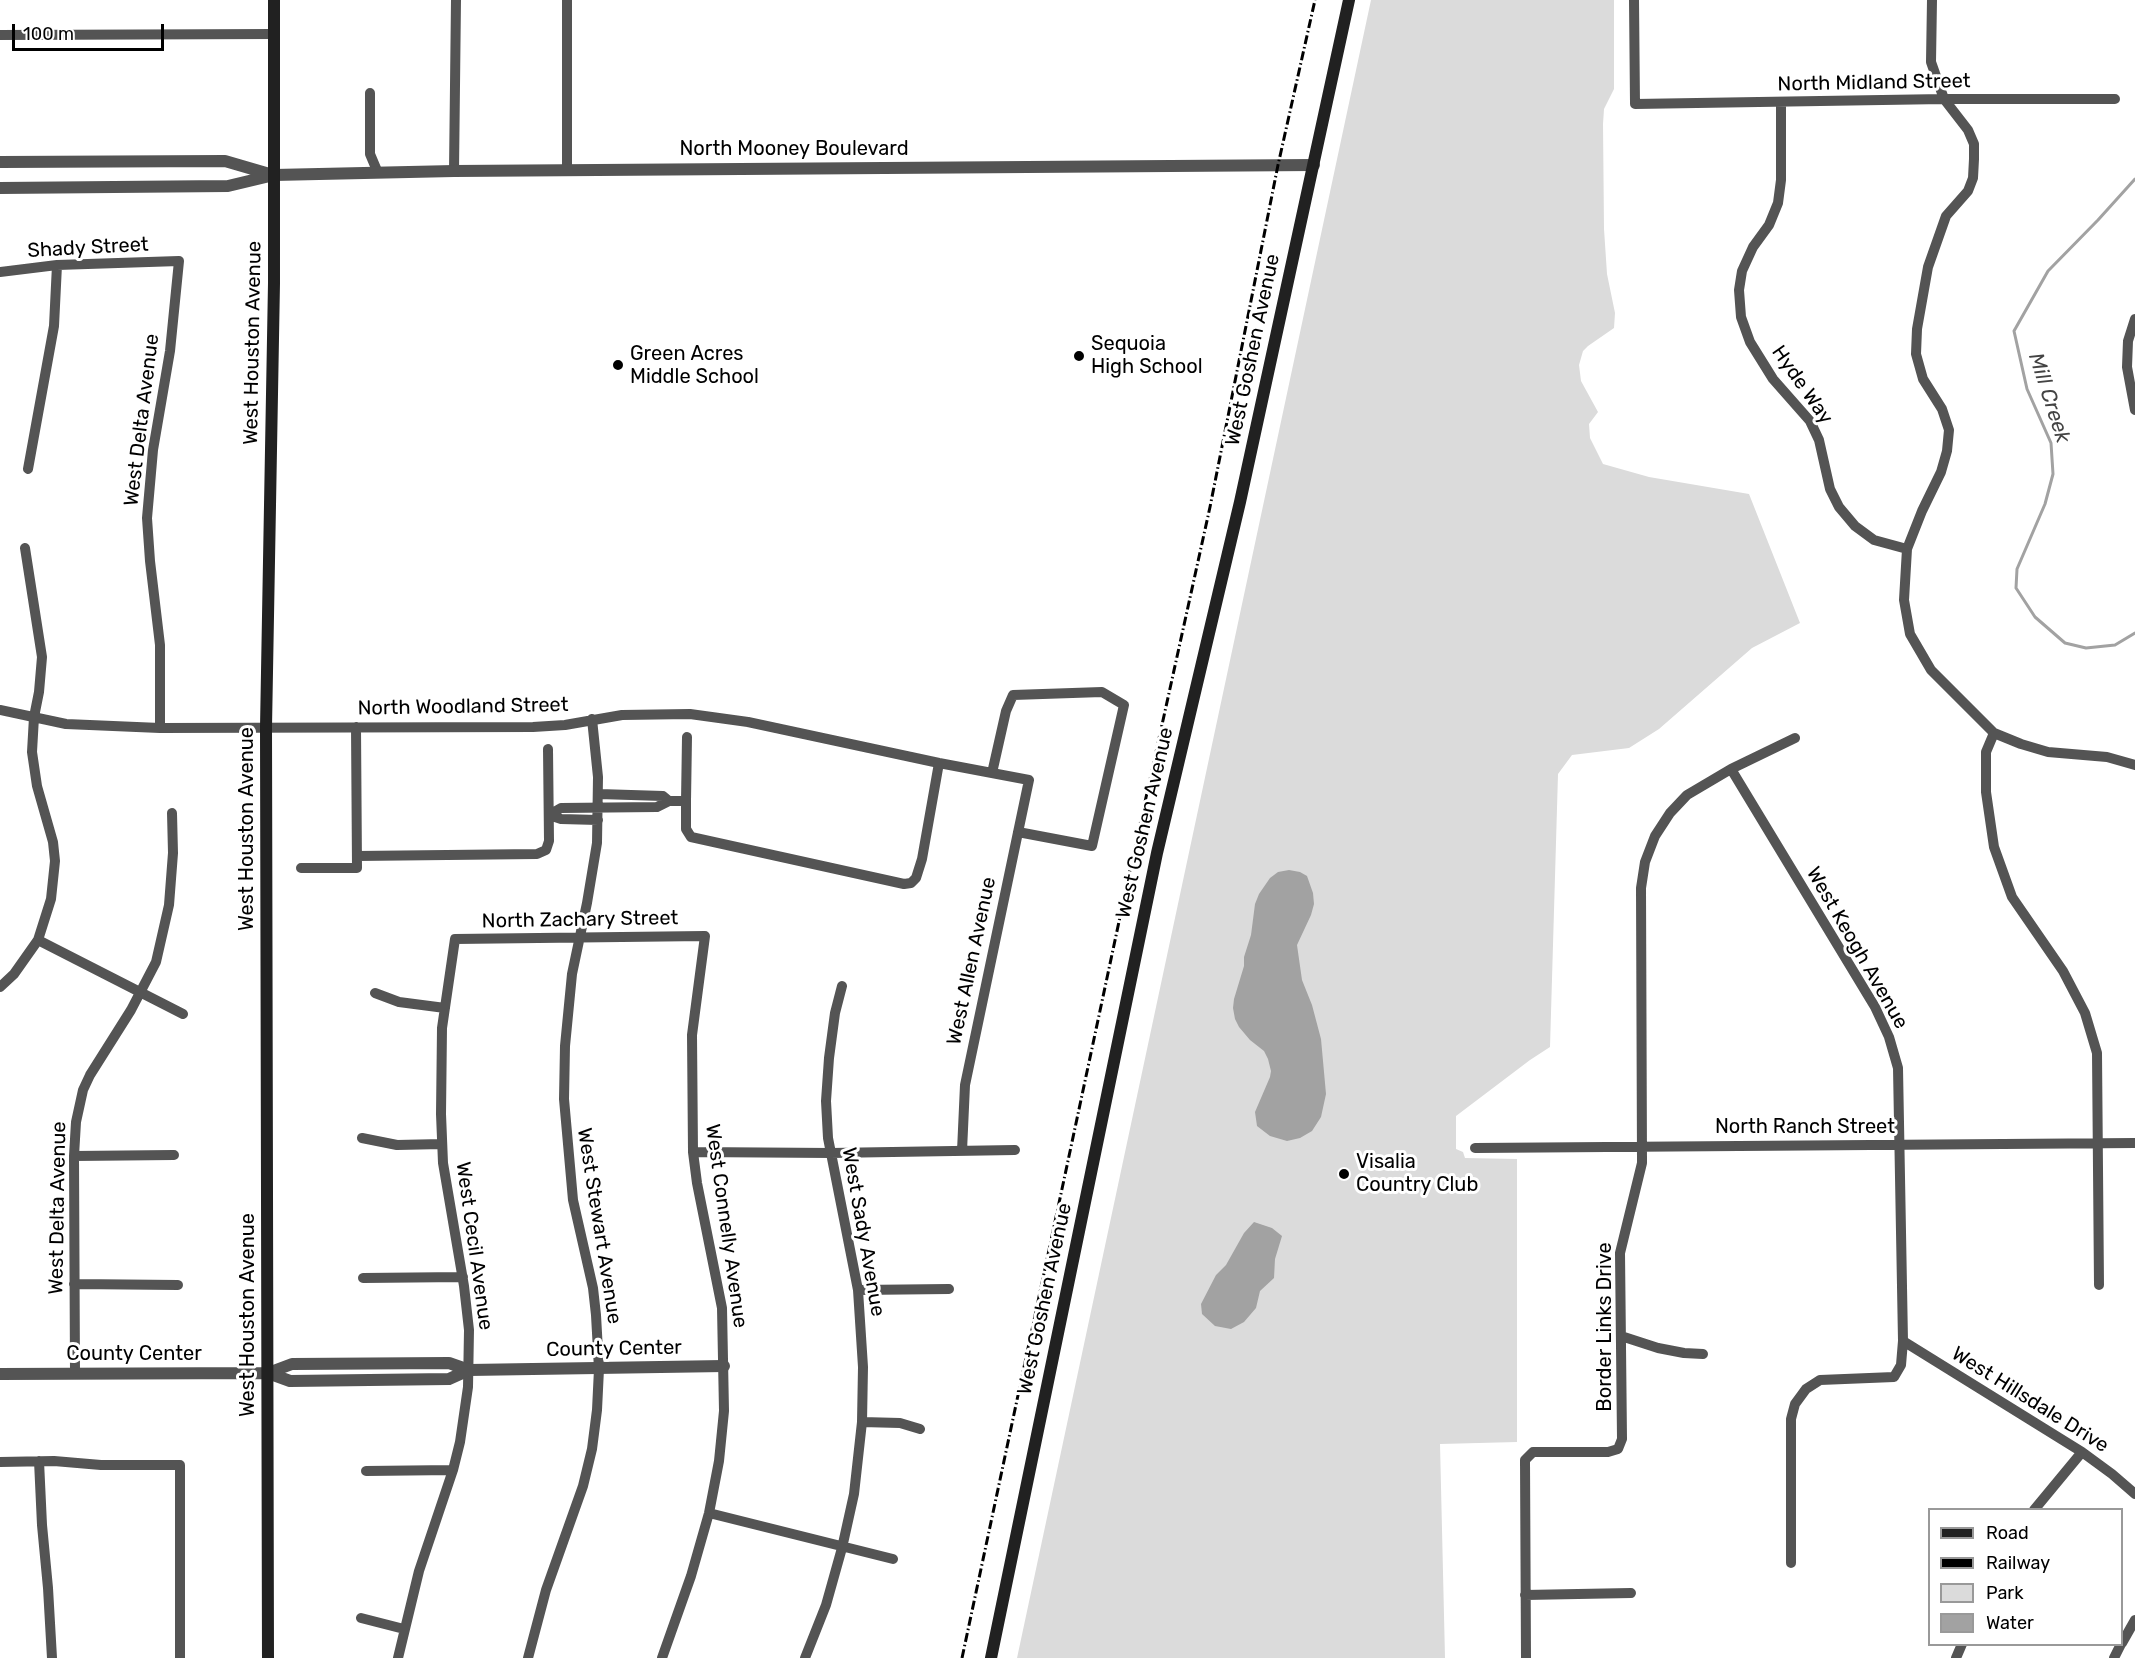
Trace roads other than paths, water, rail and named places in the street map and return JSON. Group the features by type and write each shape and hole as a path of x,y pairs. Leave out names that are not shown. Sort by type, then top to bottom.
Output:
{"main road":[{"name":"West Houston Avenue","path":"268,1658 266,727 274,175 274,0"},
{"name":"West Goshen Avenue","path":"991,1658 1157,853 1240,502 1349,0"}],"street":[{"path":"454,171 456,0"},
{"path":"567,0 567,170"},
{"name":"North Midland Street","path":"1634,0 1635,104 2115,99"},
{"path":"1932,0 1931,62 1944,99 1965,124 1974,144 1973,178 1968,191 1946,216 1928,267 1917,329 1916,354 1923,379 1942,409 1949,430 1947,451 1941,472 1907,549 1904,600 1910,634 1931,670 1994,733 2048,752 2107,757 2135,765"},
{"path":"0,35 274,34"},
{"path":"370,93 370,154 378,173"},
{"name":"Hyde Way","path":"1781,102 1781,180 1778,203 1742,271 1739,290 1741,317 1750,342 1773,379 1810,421 1819,440 1830,489 1839,507 1855,526 1874,540 1907,549"},
{"name":"North Mooney Boulevard","path":"0,162 225,161 274,175"},
{"name":"North Mooney Boulevard","path":"0,188 228,186 274,175 454,171 1314,165"},
{"name":"Shady Street","path":"0,272 57,266 179,261"},
{"name":"West Delta Avenue","path":"160,728 160,645 150,561 148,507 153,450 170,351 179,261"},
{"path":"28,469 54,326 57,266"},
{"path":"2135,320 2128,341 2127,367 2135,410"},
{"path":"0,987 14,974 38,940 51,899 55,861 48,819 34,769 32,744 42,657 25,548"},
{"path":"992,773 1005,711 1013,695 1102,692 1124,705 1092,846 1018,832"},
{"name":"North Woodland Street","path":"0,710 66,724 160,728 533,727 565,725 592,719 647,713 681,713 719,717 1029,780"},
{"name":"West Stewart Avenue","path":"528,1658 546,1590 583,1486 597,1410 596,1315 573,1200 564,1111 567,1017 572,975 594,868 598,820 597,752 592,719"},
{"path":"301,868 357,868 356,727"},
{"path":"1994,733 1986,752 1986,792 1994,847 2012,897 2062,971 2085,1013 2097,1053 2099,1285"},
{"path":"687,737 686,829 691,837 904,884 912,883 916,878 922,859 939,763"},
{"name":"Border Links Drive","path":"1526,1658 1525,1460 1533,1452 1608,1452 1618,1449 1622,1439 1620,1253 1642,1163 1641,888 1645,862 1654,836 1670,813 1688,795 1731,769 1795,738"},
{"path":"357,856 537,854 546,850 549,841 548,749"},
{"name":"West Keogh Avenue","path":"1731,769 1875,1007 1889,1037 1898,1068 1903,1341 1901,1365 1894,1377 1820,1380 1806,1389 1795,1404 1791,1419 1791,1563"},
{"name":"West Allen Avenue","path":"962,1150 965,1085 1029,780"},
{"path":"598,794 663,796 669,801"},
{"path":"570,814 598,808 657,807 669,801 686,801"},
{"path":"549,815 561,808 570,814 598,820"},
{"name":"West Delta Avenue","path":"75,1374 74,1156 76,1122 84,1090 102,1053 141,992 156,962 169,906 172,813"},
{"name":"North Zachary Street","path":"455,939 705,936"},
{"name":"West Connelly Avenue","path":"662,1658 691,1576 709,1513 719,1461 724,1411 722,1308 693,1152 692,1035 705,936"},
{"name":"West Cecil Avenue","path":"398,1658 419,1570 453,1470 465,1412 469,1370 469,1330 442,1144 441,1114 445,1008 455,939"},
{"path":"38,940 183,1014"},
{"name":"West Sady Avenue","path":"805,1658 826,1605 842,1548 854,1494 862,1422 863,1367 858,1290 831,1153 826,1101 829,1058 842,986"},
{"path":"375,993 399,1002 445,1008"},
{"path":"362,1138 397,1145 442,1144"},
{"name":"North Ranch Street","path":"1475,1148 2135,1143"},
{"path":"693,1152 831,1153 1015,1150"},
{"path":"74,1156 174,1155"},
{"path":"363,1278 463,1277"},
{"path":"74,1284 177,1285"},
{"path":"858,1290 949,1289"},
{"path":"1621,1335 1658,1348 1703,1354"},
{"name":"West Hillsdale Drive","path":"1903,1341 2082,1452 2135,1494"},
{"name":"County Center","path":"0,1374 268,1373 291,1364 449,1363 469,1370 598,1370 724,1366"},
{"name":"County Center","path":"268,1373 291,1382 449,1379 469,1370"},
{"path":"862,1422 900,1423 920,1429"},
{"path":"2035,1508 2082,1452"},
{"path":"39,1461 52,1658"},
{"path":"0,1462 180,1465 180,1658"},
{"path":"366,1471 453,1470"},
{"path":"709,1513 893,1559"},
{"path":"1526,1594 1630,1593"},
{"path":"361,1618 404,1629"},
{"path":"2123,1641 2135,1620"}],"water":[{"path":"1289,870 1307,876 1313,893 1314,904 1311,915 1297,945 1302,980 1312,1005 1321,1039 1326,1094 1321,1117 1312,1131 1300,1138 1287,1141 1270,1136 1257,1126 1255,1112 1271,1071 1264,1051 1239,1027 1233,1008 1259,894 1270,878 1278,872"},
{"path":"1254,1222 1272,1228 1282,1236 1275,1259 1274,1278 1260,1291 1256,1308 1244,1322 1231,1329 1215,1326 1202,1314 1201,1304 1216,1275 1226,1265 1244,1233"}],"waterway":[{"name":"Mill Creek","path":"2135,179 2048,271 2014,331 2027,389 2051,443 2053,474 2045,504 2017,569 2016,588 2035,617 2065,643 2086,648 2115,645 2135,633"}],"railway":[{"path":"962,1658 1210,507 1278,165 1315,0"}],"place":[{"name":"Sequoia High School","path":"1079,356"},
{"name":"Green Acres Middle School","path":"618,365"},
{"name":"Visalia Country Club","path":"1344,1174"}]}
